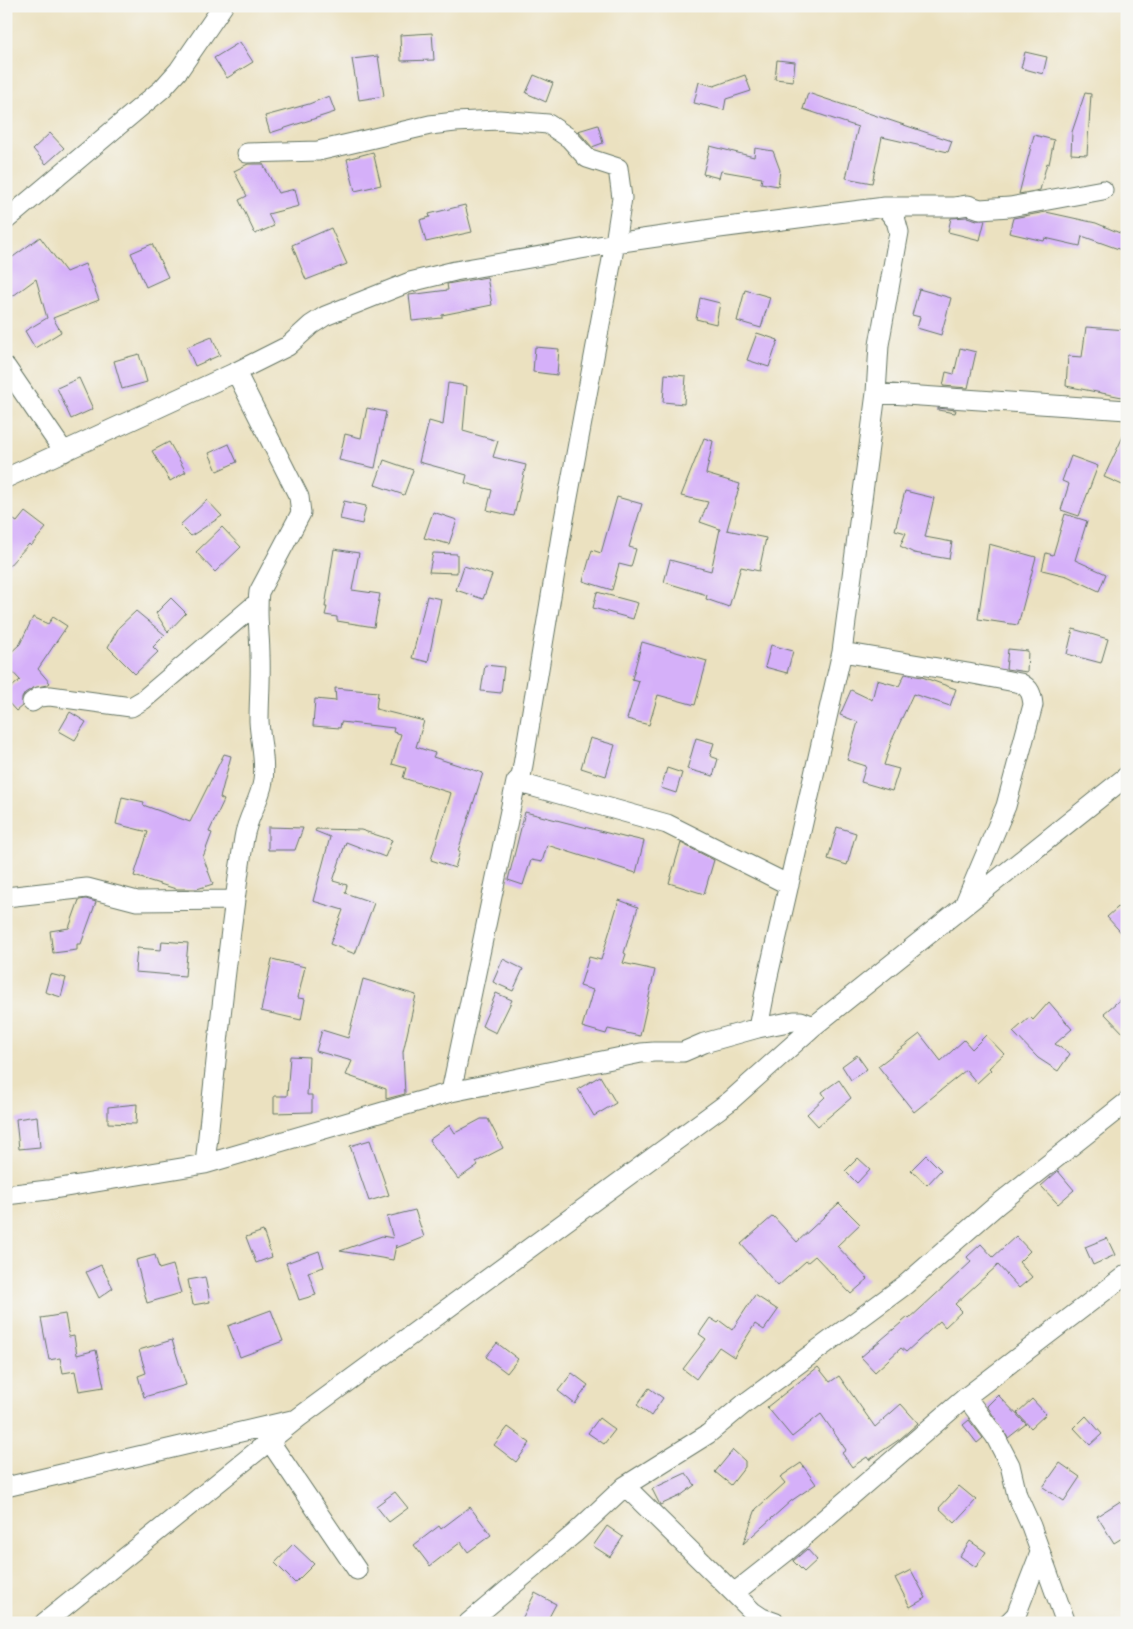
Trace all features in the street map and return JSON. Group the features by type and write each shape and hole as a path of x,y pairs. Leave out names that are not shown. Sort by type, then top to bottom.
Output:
{"street":[{"path":"6,220 162,89 179,70 222,6"},
{"path":"247,152 318,151 430,125 500,120 548,124 569,138 587,158 618,168 622,198 562,530 521,777 516,782 451,1092"},
{"path":"6,478 236,372 288,346 325,316 410,282 455,271 614,243 885,207 968,206 980,209 1010,208 1103,190"},
{"path":"758,1028 768,976 842,652 876,393 879,345 899,232 896,221 885,207"},
{"path":"6,367 64,452"},
{"path":"205,1164 235,900 247,823 259,800 263,780 263,755 259,722 259,592 301,513 299,496 236,372"},
{"path":"876,393 1127,410"},
{"path":"32,702 39,697 50,696 131,707 143,700 258,602"},
{"path":"842,652 1020,683 1027,686 1032,694 1033,705 1006,806 964,906"},
{"path":"6,1487 265,1434 298,1418 730,1101 814,1026 1127,776"},
{"path":"516,782 667,824 789,884"},
{"path":"6,897 87,888 137,901 235,900"},
{"path":"6,1195 48,1190 205,1164 451,1092 641,1053 683,1052 758,1028 794,1021 801,1021 814,1026"},
{"path":"468,1623 575,1532 625,1486 708,1434 744,1404 898,1290 997,1205 1127,1102"},
{"path":"734,1593 786,1552 966,1397 1127,1274"},
{"path":"966,1397 995,1436 1010,1465 1017,1495 1032,1526 1066,1623"},
{"path":"265,1434 357,1570"},
{"path":"44,1623 265,1434"},
{"path":"625,1486 753,1612 762,1618 776,1623"},
{"path":"1008,1623 1016,1616 1040,1553"}],"building":[{"path":"432,33 434,60 401,61 400,35"},
{"path":"240,42 253,62 227,78 214,58"},
{"path":"1025,52 1047,57 1043,74 1021,68"},
{"path":"378,56 384,96 359,100 352,59"},
{"path":"777,60 795,62 793,81 775,79"},
{"path":"534,75 553,83 546,102 526,93"},
{"path":"745,75 751,91 726,99 724,110 694,103 699,82 714,86"},
{"path":"808,93 952,141 948,152 882,137 872,183 846,178 858,127 803,109"},
{"path":"1085,93 1091,94 1087,155 1071,154 1072,132"},
{"path":"329,96 335,112 270,133 265,116 309,104"},
{"path":"598,125 603,143 592,147 578,131"},
{"path":"50,133 64,148 46,164 33,149"},
{"path":"1034,135 1054,140 1049,164 1047,163 1040,190 1019,194"},
{"path":"710,146 754,157 755,148 773,151 780,170 778,186 761,183 762,178 721,171 719,178 703,174"},
{"path":"373,152 381,185 355,191 347,159"},
{"path":"248,164 263,164 278,193 295,189 299,206 268,214 274,226 255,234 239,200 247,196 234,171"},
{"path":"465,205 472,232 426,242 420,220 430,217 429,214"},
{"path":"1046,212 1096,223 1127,236 1127,252 1082,236 1080,246 1045,238 1044,241 1009,233 1013,218"},
{"path":"967,217 985,220 980,240 948,232 951,218"},
{"path":"331,228 347,264 306,280 292,245"},
{"path":"40,237 66,272 85,264 99,300 53,318 61,332 35,348 25,331 47,318 36,279 6,301 6,262"},
{"path":"152,244 168,277 146,287 131,253"},
{"path":"487,277 492,305 442,315 442,318 412,321 409,295 448,290 447,284"},
{"path":"919,289 951,298 941,335 917,328 920,317 912,315"},
{"path":"745,290 770,297 761,328 737,321"},
{"path":"700,298 720,303 716,324 696,319"},
{"path":"1086,327 1127,330 1127,398 1066,386 1068,356 1082,357"},
{"path":"757,333 778,340 769,367 747,360"},
{"path":"212,337 220,355 195,366 187,347"},
{"path":"535,347 559,349 557,375 533,372"},
{"path":"960,348 976,352 968,388 943,386 946,372 954,374"},
{"path":"139,354 147,382 122,389 114,361"},
{"path":"665,374 686,376 684,404 663,402"},
{"path":"79,378 93,409 71,419 57,388"},
{"path":"448,383 467,386 463,431 498,441 493,457 526,465 514,516 487,510 492,490 465,483 467,475 419,462 429,421 443,425"},
{"path":"367,408 386,412 375,468 339,460 345,434 361,438"},
{"path":"938,408 956,410 955,413 938,410"},
{"path":"1127,428 1127,487 1104,477"},
{"path":"704,438 713,441 706,474 740,484 727,530 766,538 759,571 741,567 729,607 706,599 707,595 664,582 670,560 711,571 720,529 700,522 708,502 681,496"},
{"path":"169,442 186,472 170,481 152,451"},
{"path":"229,444 237,462 217,471 209,453"},
{"path":"1071,456 1098,466 1079,516 1061,510 1069,484 1062,481"},
{"path":"384,460 413,470 404,495 375,485"},
{"path":"905,491 934,498 925,537 952,542 949,559 914,553 900,546 906,533 895,530"},
{"path":"617,497 642,504 629,547 636,549 631,567 619,564 612,590 583,581 592,550 601,553"},
{"path":"207,500 222,516 191,536 180,525"},
{"path":"344,501 366,506 362,524 340,519"},
{"path":"25,512 46,528 31,546 29,544 6,569 6,515 17,522"},
{"path":"433,512 457,520 449,544 424,538"},
{"path":"1065,514 1087,521 1075,560 1106,574 1099,591 1067,576 1042,570 1046,553 1053,555"},
{"path":"222,527 241,547 215,572 196,552"},
{"path":"989,544 1036,557 1018,625 978,619"},
{"path":"334,549 359,553 352,590 380,594 374,627 337,621 337,617 325,615"},
{"path":"433,553 457,554 457,573 429,572"},
{"path":"464,566 492,575 483,599 456,590"},
{"path":"597,592 638,603 633,619 593,608"},
{"path":"427,596 441,599 428,662 412,658"},
{"path":"171,598 186,613 168,632 156,613"},
{"path":"136,611 165,635 153,647 158,652 135,674 108,647 119,627"},
{"path":"33,617 48,624 53,617 67,626 38,669 50,683 33,688 25,693 22,698 22,706 16,711 6,700 6,692 20,680 6,665 6,657 20,644"},
{"path":"1073,629 1108,639 1101,663 1067,654"},
{"path":"642,642 707,661 695,705 658,695 649,725 627,719 639,681 632,679"},
{"path":"771,645 793,651 787,673 765,667"},
{"path":"1008,649 1028,651 1027,672 1006,669"},
{"path":"485,665 504,667 501,693 481,691"},
{"path":"905,674 922,677 956,689 950,706 913,694 892,740 884,765 899,769 892,791 861,782 866,766 847,760 858,722 840,715 851,690 872,700 877,680 899,686"},
{"path":"335,688 378,692 376,709 424,721 416,747 435,753 433,757 483,773 458,851 460,851 455,868 431,860 451,793 403,778 406,768 392,764 401,734 393,732 394,728 341,722 340,728 313,726 315,699 336,701"},
{"path":"70,712 86,722 75,740 59,731"},
{"path":"590,738 615,745 606,776 581,768"},
{"path":"696,738 714,743 710,756 718,759 713,776 687,769"},
{"path":"224,754 231,756 220,798 224,800 209,832 212,833 203,857 213,884 197,889 176,889 134,876 148,832 116,824 122,797 144,802 143,805 190,822"},
{"path":"667,768 682,773 676,793 661,788"},
{"path":"525,812 644,841 636,873 547,845 542,862 531,860 523,885 508,880"},
{"path":"268,827 303,828 295,850 268,850"},
{"path":"837,827 856,833 847,865 828,859"},
{"path":"316,829 361,830 392,840 385,857 346,842 333,881 347,885 345,893 374,903 355,954 330,944 343,910 313,901 330,837 315,831"},
{"path":"681,843 714,860 704,894 669,883"},
{"path":"86,899 96,902 81,944 77,944 77,950 53,953 50,931 69,928 79,900"},
{"path":"1127,899 1127,939 1107,917"},
{"path":"619,900 638,907 624,953 626,954 623,963 655,970 640,1036 608,1029 606,1034 582,1027 593,990 580,986 589,957 601,960"},
{"path":"162,941 188,943 185,976 135,972 137,948 161,950"},
{"path":"272,959 305,967 298,998 305,999 301,1020 261,1011"},
{"path":"503,959 523,969 513,991 493,982"},
{"path":"50,974 66,978 61,997 45,992"},
{"path":"363,979 416,995 403,1052 405,1094 386,1099 386,1089 346,1075 352,1061 316,1051 322,1030 348,1038"},
{"path":"496,993 512,1000 496,1033 482,1026"},
{"path":"1127,994 1127,1037 1104,1013"},
{"path":"1049,1002 1072,1029 1055,1044 1070,1054 1058,1071 1038,1058 1013,1032 1030,1017 1033,1020"},
{"path":"920,1034 941,1061 964,1040 972,1049 986,1035 1004,1054 977,1083 966,1070 914,1112 878,1066"},
{"path":"857,1055 867,1069 851,1080 842,1066"},
{"path":"290,1056 309,1057 307,1095 312,1095 312,1112 274,1113 274,1096 287,1096"},
{"path":"600,1076 616,1103 594,1116 578,1089"},
{"path":"839,1080 851,1098 818,1126 807,1114 825,1097 822,1092"},
{"path":"137,1104 136,1124 108,1123 108,1107"},
{"path":"37,1116 40,1147 19,1149 16,1119"},
{"path":"481,1119 488,1119 503,1148 476,1162 478,1165 458,1179 429,1140 450,1125 455,1133"},
{"path":"370,1140 389,1195 369,1201 350,1146"},
{"path":"926,1155 941,1170 927,1185 911,1170"},
{"path":"858,1158 870,1169 857,1183 845,1171"},
{"path":"1058,1171 1074,1190 1058,1204 1041,1186"},
{"path":"839,1203 860,1224 837,1246 868,1279 851,1294 815,1256 808,1262 806,1261 778,1286 741,1244 773,1216 797,1242"},
{"path":"415,1210 424,1237 396,1248 396,1245 393,1260 340,1251 382,1236 393,1238 387,1217"},
{"path":"263,1231 272,1257 256,1263 246,1237"},
{"path":"1016,1236 1030,1251 1019,1262 1032,1277 1019,1288 998,1265 955,1304 962,1311 945,1327 940,1321 906,1352 901,1348 875,1372 861,1357 908,1317 909,1319 971,1262 967,1257 981,1244 993,1257"},
{"path":"1107,1238 1115,1255 1093,1265 1085,1247"},
{"path":"319,1251 324,1267 308,1272 316,1295 299,1300 286,1263"},
{"path":"155,1255 159,1269 173,1265 181,1293 147,1303 136,1260"},
{"path":"101,1265 113,1288 99,1298 86,1272"},
{"path":"205,1277 210,1302 193,1305 188,1280"},
{"path":"755,1295 778,1310 764,1330 755,1324 734,1357 719,1347 696,1379 683,1369 706,1339 699,1334 710,1318 718,1323 720,1321 732,1330"},
{"path":"271,1310 283,1341 240,1357 228,1326"},
{"path":"65,1314 69,1337 74,1336 77,1355 96,1350 104,1387 79,1391 75,1371 63,1373 60,1358 49,1360 41,1318"},
{"path":"172,1340 186,1385 144,1397 138,1376 146,1373 139,1350"},
{"path":"497,1343 518,1359 507,1373 486,1357"},
{"path":"818,1367 830,1382 839,1376 875,1427 901,1404 918,1423 900,1439 869,1460 867,1457 852,1467 842,1453 846,1450 821,1414 792,1437 767,1407"},
{"path":"572,1373 588,1385 575,1404 558,1391"},
{"path":"649,1388 663,1398 651,1416 637,1405"},
{"path":"998,1395 1026,1424 1008,1438 987,1406"},
{"path":"1032,1399 1046,1414 1031,1428 1017,1413"},
{"path":"1086,1416 1102,1434 1090,1445 1074,1428"},
{"path":"599,1418 615,1430 604,1444 588,1433"},
{"path":"969,1420 983,1438 977,1443 963,1425"},
{"path":"508,1427 530,1443 516,1462 494,1445"},
{"path":"733,1450 745,1461 745,1467 731,1485 715,1472"},
{"path":"801,1463 816,1484 791,1501 743,1544 756,1509 785,1483 780,1477"},
{"path":"1060,1463 1080,1477 1064,1501 1043,1487"},
{"path":"686,1473 695,1485 680,1496 660,1505 652,1489"},
{"path":"959,1486 976,1500 955,1523 939,1508"},
{"path":"395,1492 408,1508 389,1522 376,1506"},
{"path":"1119,1502 1127,1509 1127,1535 1114,1543 1097,1516"},
{"path":"470,1507 491,1535 468,1552 461,1542 430,1566 414,1545 439,1526 441,1529"},
{"path":"607,1526 623,1537 610,1557 593,1546"},
{"path":"970,1541 986,1552 976,1567 960,1556"},
{"path":"293,1544 314,1564 295,1583 275,1563"},
{"path":"807,1549 817,1560 804,1572 793,1561"},
{"path":"911,1570 926,1598 910,1607 895,1578"},
{"path":"535,1593 556,1604 546,1623 520,1623"}]}
